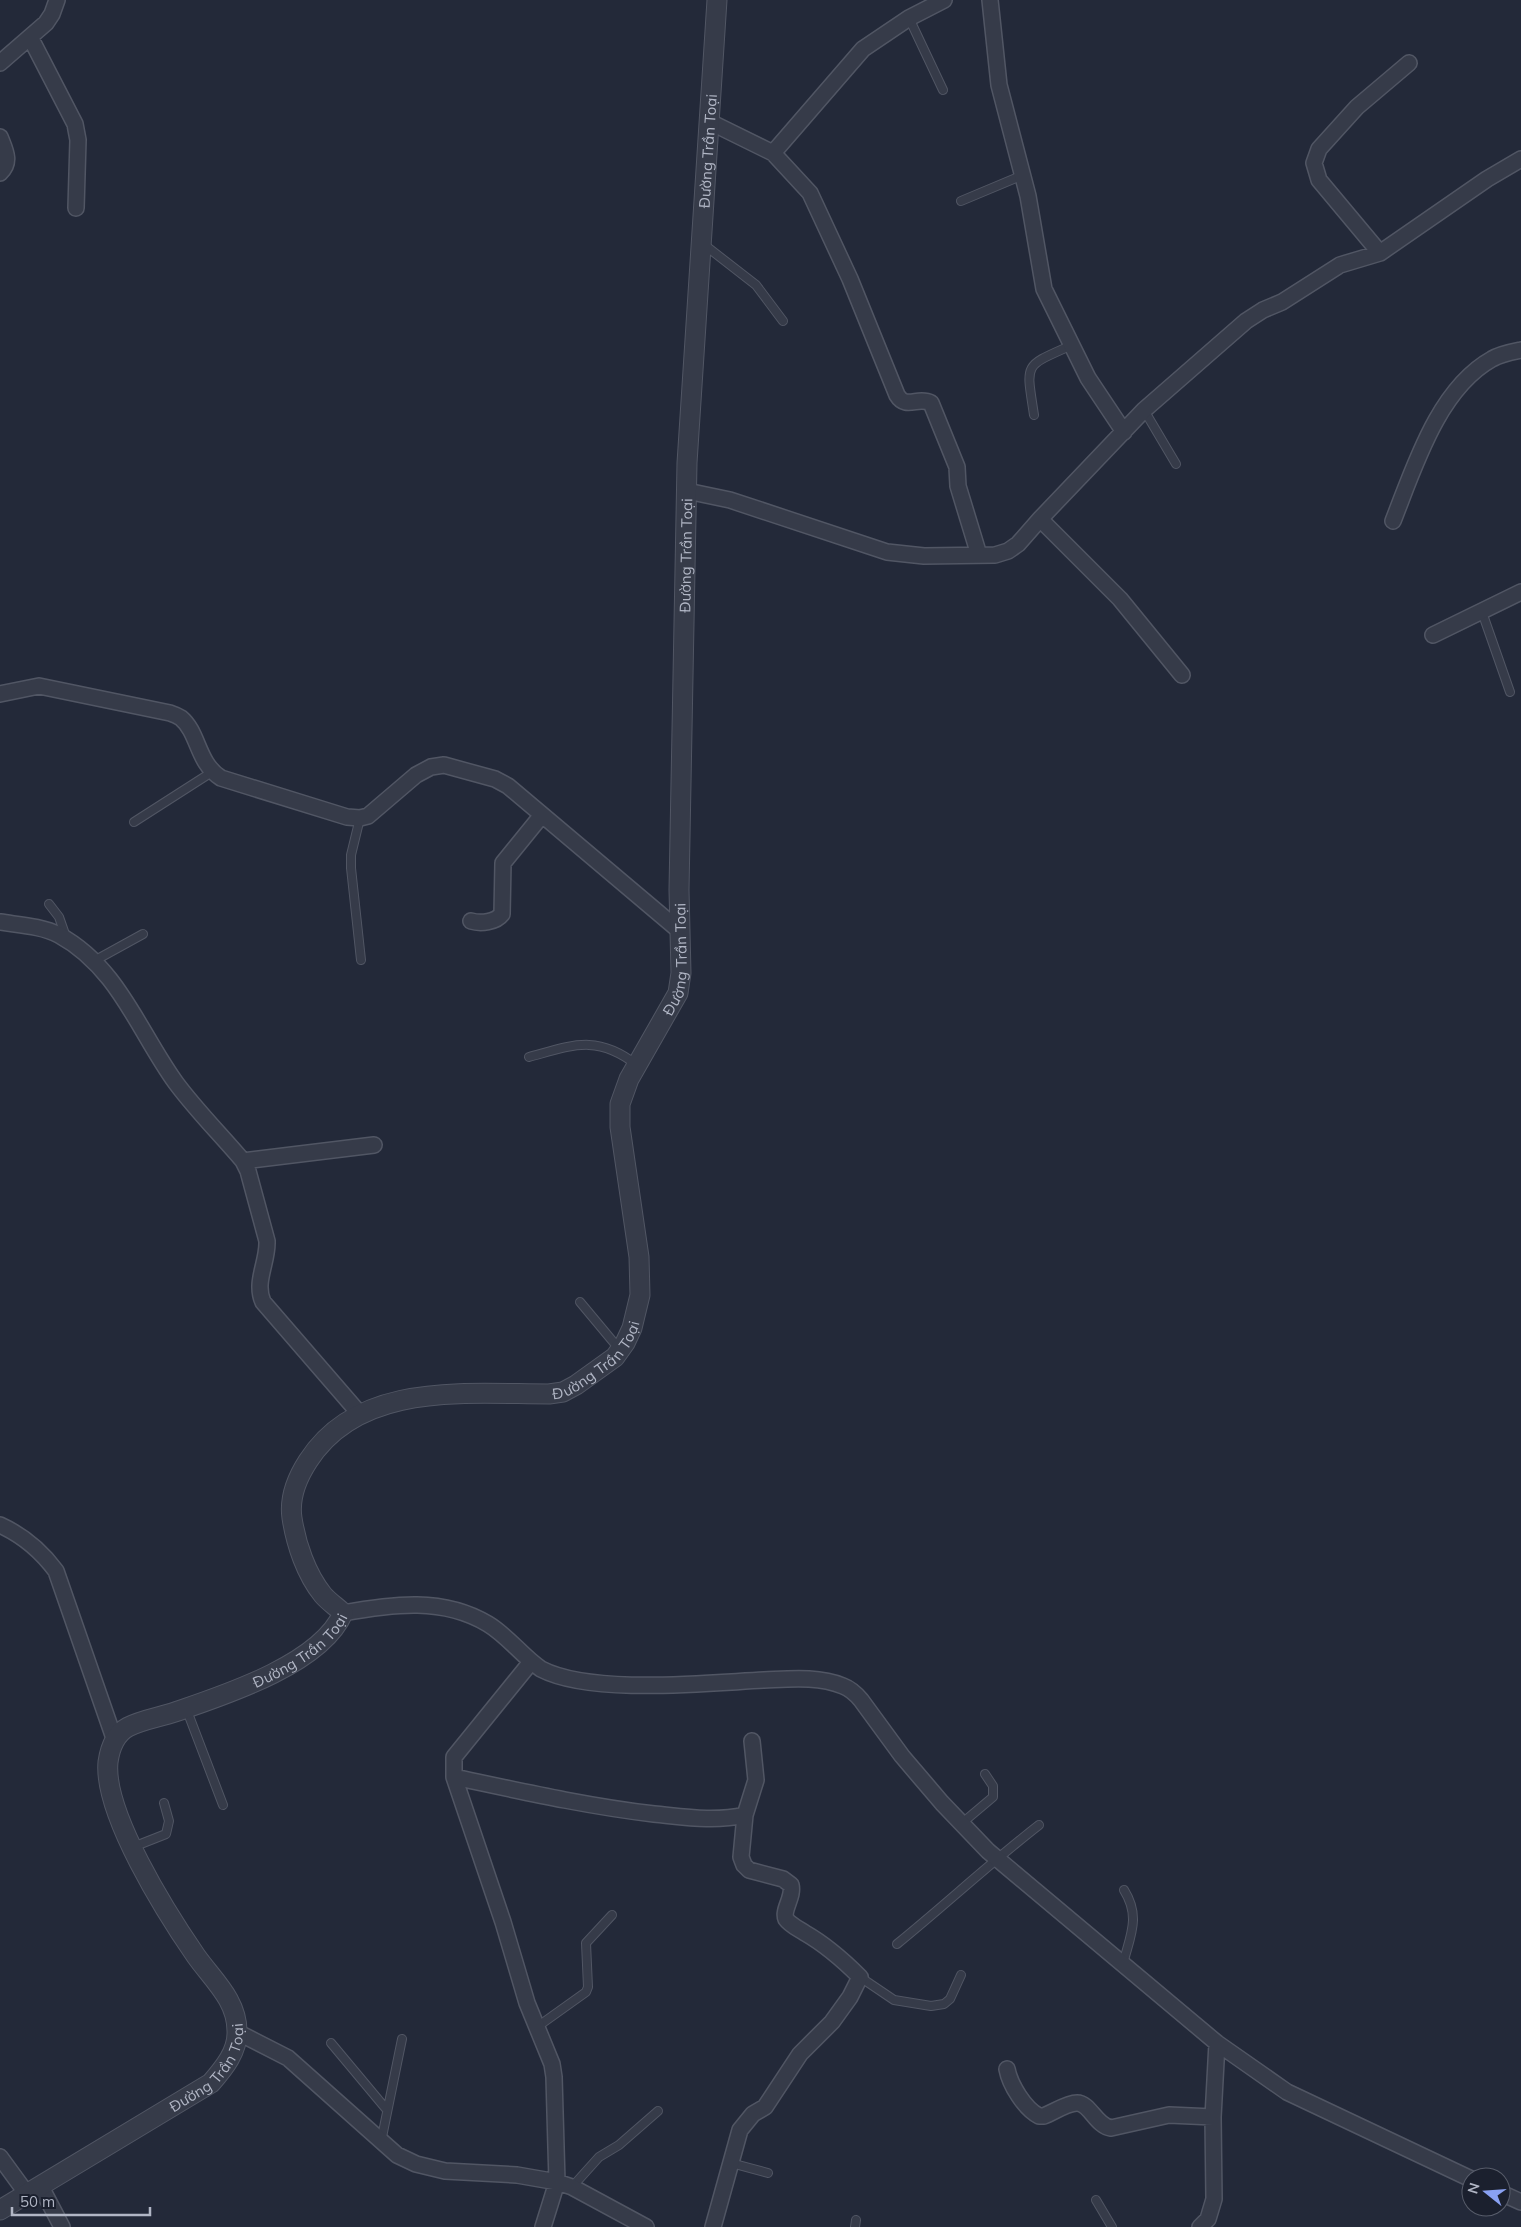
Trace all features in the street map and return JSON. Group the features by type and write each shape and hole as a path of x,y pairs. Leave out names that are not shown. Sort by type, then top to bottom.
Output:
{"street":[{"path":"0,63 50,20 57,0"},
{"name":"Đường Trần Toại","path":"0,2210 210,2083 223,2069 235,2048 237,2032 230,2001 166,1912 119,1820 109,1779 108,1764 114,1741 119,1733 128,1727 186,1708 286,1668 338,1625 343,1613 324,1596 311,1576 294,1530 290,1506 302,1470 314,1450 333,1432 358,1413 410,1398 446,1394 548,1394 563,1392 607,1362 620,1350 632,1328 640,1295 640,1257 620,1127 620,1104 629,1079 678,993 682,973 679,890 687,463 717,0"},
{"path":"773,153 863,49 909,18 944,0"},
{"path":"990,0 999,85 1023,175 1042,281 1088,378 1124,432"},
{"path":"30,38 75,124 78,140 76,208"},
{"path":"1380,253 1319,180 1314,163 1319,149 1358,107 1408,63"},
{"path":"708,121 773,153 810,193 850,279 900,401 905,404 926,401 931,403 957,467 958,486 979,555"},
{"path":"0,137 7,160 6,167 0,173"},
{"path":"687,491 730,500 887,552 924,556 995,555 1008,551 1018,544 1144,410 1246,321 1263,310 1282,302 1340,265 1380,253 1486,179 1521,159"},
{"path":"1392,521 1420,451 1449,400 1460,386 1489,360 1521,350"},
{"path":"1040,519 1120,599 1182,675"},
{"path":"1433,635 1521,592"},
{"path":"0,694 39,686 170,713 181,718 188,727 212,772 221,778 347,816 360,818 368,816 416,775 431,767 444,765 494,779 508,786 680,932"},
{"path":"471,921 491,921 498,919 502,914 504,863 542,815"},
{"path":"0,922 31,926 58,935 68,941 94,961 126,999 176,1082 243,1161 248,1170 267,1241 267,1252 259,1293 262,1302 358,1413"},
{"path":"243,1161 374,1145"},
{"path":"0,1525 45,1556 56,1571 114,1741"},
{"path":"343,1613 386,1605 440,1606 467,1614 490,1625 531,1662 551,1674 584,1682 671,1684 812,1679 844,1686 861,1700 902,1756 961,1824 996,1858 1217,2043 1287,2092 1461,2174"},
{"path":"531,1662 454,1757 454,1777 503,1922 527,2003 552,2064 557,2182 543,2227"},
{"path":"713,2227 740,2130 746,2121 765,2106 800,2054 832,2022 850,1997 860,1977 837,1954 786,1919 792,1890 791,1885 783,1879 749,1870 744,1865 741,1856 745,1816 756,1780 752,1742"},
{"path":"454,1777 574,1801 642,1812 713,1820 745,1816"},
{"path":"237,2032 288,2058 397,2155 416,2164 446,2171 508,2174 557,2182 572,2187 646,2227"},
{"path":"1200,2227 1208,2219 1214,2199 1213,2117 1217,2043"},
{"path":"1007,2069 1009,2080 1015,2090 1039,2116 1044,2116 1076,2103 1084,2105 1102,2125 1111,2128 1121,2128 1169,2115 1213,2117"},
{"path":"0,2157 34,2190 62,2227"}],"lane":[{"path":"909,18 943,90"},
{"path":"961,201 1023,175"},
{"path":"700,242 756,285 783,321"},
{"path":"1034,415 1028,379 1032,366 1040,360 1072,345"},
{"path":"1144,410 1176,464"},
{"path":"1482,612 1510,692"},
{"path":"134,822 212,772"},
{"path":"360,818 351,855 351,868 361,960"},
{"path":"48,904 59,917 68,941"},
{"path":"94,961 143,934"},
{"path":"529,1057 575,1044 588,1044 615,1052 637,1066"},
{"path":"580,1302 620,1350"},
{"path":"186,1708 223,1805"},
{"path":"961,1824 993,1797 994,1786 985,1774"},
{"path":"133,1847 166,1834 169,1821 164,1803"},
{"path":"897,1944 936,1913 996,1858 1039,1825"},
{"path":"1123,1964 1134,1921 1131,1901 1124,1890"},
{"path":"537,2027 586,1992 588,1987 586,1943 612,1915"},
{"path":"860,1977 894,2000 931,2006 944,2004 950,1999 961,1975"},
{"path":"381,2142 402,2038"},
{"path":"331,2043 387,2110"},
{"path":"572,2187 599,2157 618,2145 658,2111"},
{"path":"731,2163 768,2173"},
{"path":"1096,2200 1112,2227"}]}
